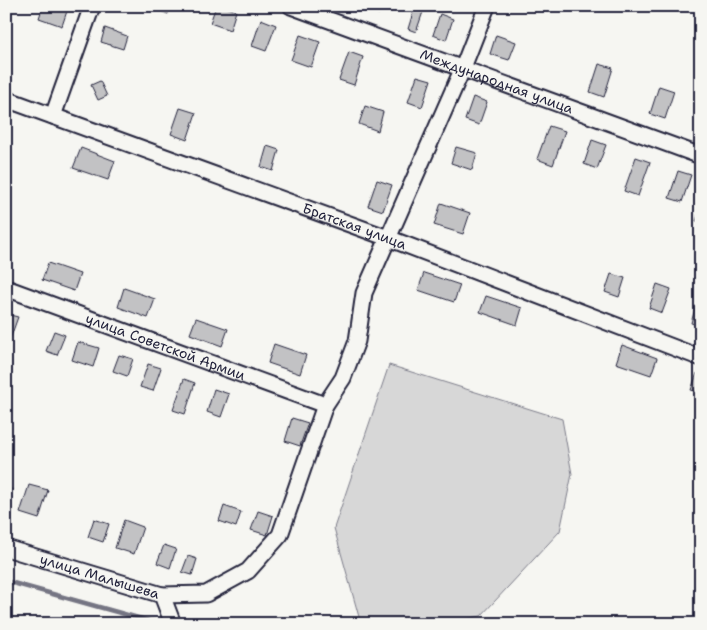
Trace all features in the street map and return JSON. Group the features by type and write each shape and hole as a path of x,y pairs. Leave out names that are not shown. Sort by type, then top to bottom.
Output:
{"street":[{"path":"53,116 92,6"},
{"name":"Международная улица","path":"291,6 701,156"},
{"path":"162,595 206,594 248,571 280,535 325,405 343,378 357,341 364,293 462,70 487,6"},
{"name":"Братская улица","path":"6,99 388,238 701,358"},
{"name":"улица Советской Армии","path":"6,288 325,405"},
{"name":"улица Малышева","path":"6,548 162,595 173,624"}],"shaded area":[{"path":"389,365 562,419 572,474 560,531 481,616 441,624 361,624 334,528"}],"building":[{"path":"43,6 53,6 67,11 62,26 39,18"},
{"path":"156,6 170,6 168,14 155,9"},
{"path":"216,6 223,6 236,11 230,30 210,23"},
{"path":"363,6 381,6 379,14 362,9"},
{"path":"415,6 425,6 416,32 408,29"},
{"path":"440,14 453,19 446,40 433,35"},
{"path":"261,19 276,25 266,51 252,46"},
{"path":"105,28 127,36 123,49 101,42"},
{"path":"300,35 320,42 311,67 291,60"},
{"path":"496,35 516,42 509,60 490,54"},
{"path":"349,52 363,57 354,85 339,80"},
{"path":"599,64 613,68 604,97 590,92"},
{"path":"417,76 431,80 422,107 408,102"},
{"path":"100,81 107,96 98,100 91,85"},
{"path":"659,86 674,91 665,119 650,114"},
{"path":"473,97 487,102 479,125 465,120"},
{"path":"365,106 383,112 378,131 359,124"},
{"path":"180,108 196,113 187,140 171,134"},
{"path":"549,126 565,131 553,165 537,159"},
{"path":"592,140 606,145 597,169 584,164"},
{"path":"267,146 279,150 273,171 261,167"},
{"path":"456,147 477,153 472,170 451,163"},
{"path":"81,148 115,161 108,180 73,168"},
{"path":"636,157 650,162 638,196 624,191"},
{"path":"678,171 691,175 682,202 669,198"},
{"path":"377,180 392,185 383,211 368,206"},
{"path":"441,203 470,213 463,234 434,225"},
{"path":"701,206 701,222 696,221"},
{"path":"48,263 80,274 74,291 42,280"},
{"path":"424,273 460,285 454,302 418,290"},
{"path":"611,274 625,278 619,297 605,292"},
{"path":"657,284 671,289 662,313 649,308"},
{"path":"124,288 155,299 148,318 118,307"},
{"path":"486,296 522,308 517,325 480,312"},
{"path":"696,305 701,307 701,326 691,323"},
{"path":"6,314 18,317 9,342 6,341"},
{"path":"196,318 228,329 222,346 190,334"},
{"path":"54,331 65,335 57,355 46,351"},
{"path":"78,342 99,348 93,367 72,360"},
{"path":"274,344 306,355 300,374 268,363"},
{"path":"622,345 657,358 651,375 616,363"},
{"path":"119,355 133,359 127,376 113,371"},
{"path":"148,364 161,368 153,391 140,387"},
{"path":"697,373 701,374 701,393 691,390"},
{"path":"184,379 195,383 185,414 173,410"},
{"path":"214,389 229,394 221,417 207,412"},
{"path":"292,418 308,423 300,446 285,441"},
{"path":"29,485 48,490 39,519 20,513"},
{"path":"6,487 12,489 6,506"},
{"path":"224,506 241,512 236,527 219,521"},
{"path":"258,511 273,516 267,535 251,530"},
{"path":"94,519 109,524 103,542 88,537"},
{"path":"124,520 143,527 134,554 115,548"},
{"path":"164,545 176,549 170,568 157,563"},
{"path":"188,556 197,559 192,575 182,572"}],"waterway":[{"path":"6,581 160,623"}]}
